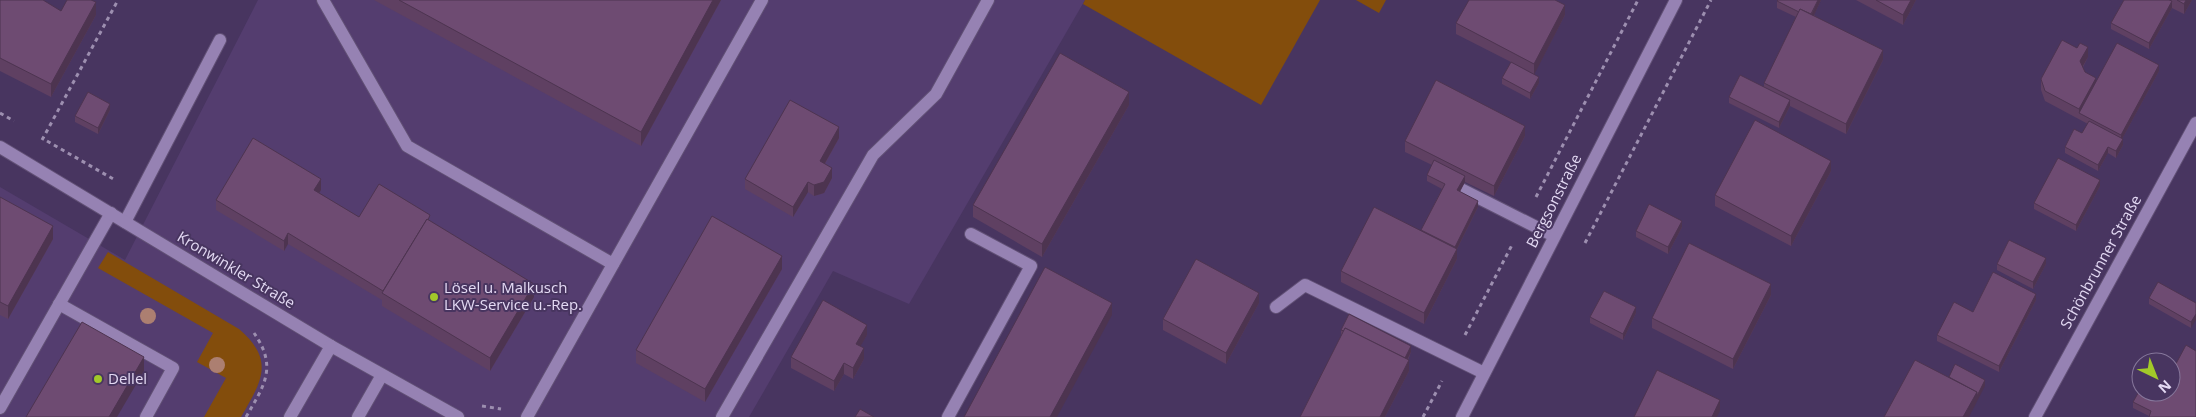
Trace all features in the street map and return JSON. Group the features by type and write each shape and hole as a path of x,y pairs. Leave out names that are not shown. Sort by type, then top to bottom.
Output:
{"street":[{"path":"324,0 407,146 614,264"},
{"path":"527,417 762,0"},
{"path":"722,417 873,155 936,94 988,0"},
{"name":"Bergsonstraße","path":"1462,417 1676,0"},
{"path":"124,222 220,40"},
{"name":"Schönbrunner Straße","path":"2035,417 2196,123"},
{"name":"Kronwinkler Straße","path":"0,147 331,346 458,417"},
{"path":"1461,189 1554,236"},
{"path":"0,408 110,213"},
{"path":"948,417 1031,266 972,234"},
{"path":"1276,308 1305,284 1484,374"},
{"path":"59,304 174,368 146,417"},
{"path":"290,417 331,346"},
{"path":"358,417 382,375"}],"path":[{"path":"29,164 118,0"},
{"path":"1581,250 1711,0"},
{"path":"246,417 264,386 267,371 266,358 261,344 249,330"}],"shaded area":[{"path":"258,0 1085,0 909,304 833,271 749,417 0,417 0,187 125,260"},
{"path":"1085,0 1320,0 1261,105 1083,4"},
{"path":"1356,0 1386,0 1379,13"},
{"path":"108,252 239,329 251,341 258,351 261,372 259,382 241,417 204,417 226,378 197,362 213,333 98,268"}],"building":[{"path":"0,0 43,0 61,11 67,0 91,0 96,2 51,84 0,58"},
{"path":"399,0 713,0 641,132"},
{"path":"1469,0 1555,0 1565,5 1534,64 1456,23"},
{"path":"1778,0 1818,0 1811,14 1800,9 1799,12"},
{"path":"1876,0 1911,0 1903,15"},
{"path":"2124,0 2172,1 2149,43 2111,23"},
{"path":"2177,0 2186,0 2184,4"},
{"path":"1800,9 1883,50 1846,124 1764,83"},
{"path":"2062,40 2077,48 2080,43 2088,47 2080,61 2085,72 2096,78 2079,109 2045,91 2041,79"},
{"path":"2117,43 2159,65 2121,135 2079,113"},
{"path":"1060,53 1129,92 1042,244 973,205"},
{"path":"1511,62 1539,77 1530,93 1502,78"},
{"path":"1740,75 1790,100 1779,122 1729,97"},
{"path":"1436,80 1525,126 1494,186 1405,141"},
{"path":"88,92 110,104 98,128 75,116"},
{"path":"790,100 839,127 820,161 832,168 824,182 814,185 808,182 793,207 745,179"},
{"path":"1755,120 1831,161 1791,236 1715,195"},
{"path":"2089,121 2123,139 2116,151 2108,147 2098,165 2065,147 2074,129 2082,133"},
{"path":"253,138 321,179 314,190 359,217 379,184 430,215 383,291 288,233 284,241 216,200"},
{"path":"2058,158 2100,180 2076,225 2034,203"},
{"path":"1434,160 1465,176 1457,190 1478,201 1455,247 1421,230 1445,184 1427,175"},
{"path":"0,197 53,226 8,306 0,302"},
{"path":"1649,204 1682,221 1668,247 1636,231"},
{"path":"1374,207 1457,249 1424,313 1341,271"},
{"path":"712,216 782,256 705,389 636,350"},
{"path":"427,219 534,284 490,358 382,293"},
{"path":"2009,240 2046,258 2033,282 1997,264"},
{"path":"1689,243 1771,284 1733,359 1652,318"},
{"path":"1196,259 1259,293 1226,353 1163,319"},
{"path":"1045,267 1112,303 1050,417 964,417"},
{"path":"1993,272 2036,294 1999,366 1937,335 1954,302 1973,312"},
{"path":"2158,282 2196,303 2196,314 2191,322 2149,298"},
{"path":"1604,291 1636,307 1623,334 1590,317"},
{"path":"823,300 867,325 856,344 864,348 853,368 844,363 834,381 791,357"},
{"path":"1349,314 1411,346 1405,358 1345,328 1344,331 1341,330"},
{"name":"Dellel","path":"82,322 144,357 109,417 26,417"},
{"path":"1345,328 1409,360 1380,417 1300,417"},
{"path":"2186,345 2196,351 2196,417 2149,417 2151,411 2133,402 2181,402 2181,354"},
{"path":"1915,360 1977,392 1963,417 1884,417"},
{"path":"1955,364 1985,380 1977,396 1977,392 1949,377"},
{"path":"1657,370 1720,400 1712,417 1634,417"},
{"path":"860,409 874,417 855,417"}],"place":[{"name":"Lösel u. Malkusch LKW-Service u.-Rep.","path":"434,297"},
{"name":"Dellel","path":"98,379"}]}
